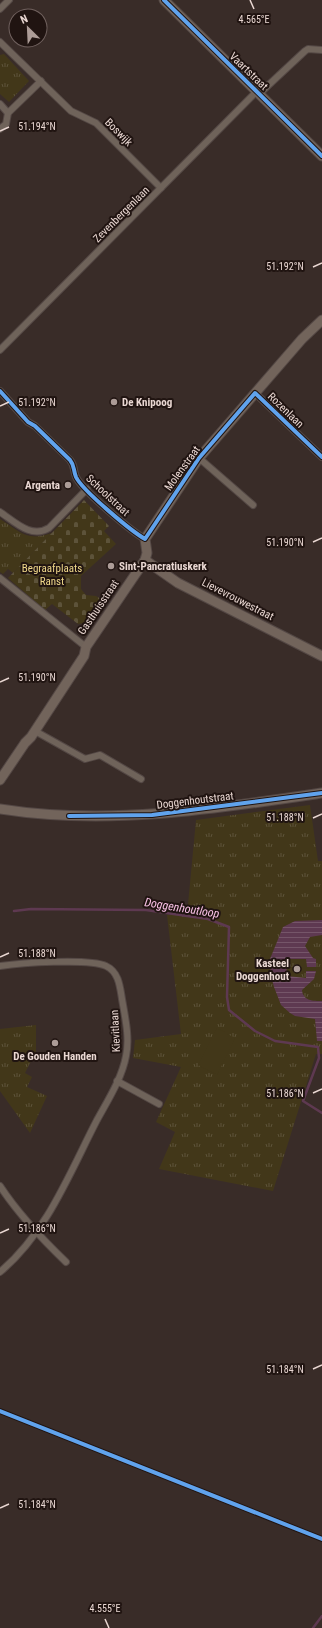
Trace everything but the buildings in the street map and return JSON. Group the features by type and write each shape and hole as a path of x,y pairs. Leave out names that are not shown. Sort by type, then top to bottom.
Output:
{"street":[{"path":"0,9 9,0"},
{"name":"Vaartstraat","path":"164,0 322,156"},
{"name":"Boswijk","path":"0,43 71,111 96,123 161,188"},
{"name":"Zevenbergenlaan","path":"0,350 258,92 308,49 322,50"},
{"path":"0,129 6,124 8,113 41,81"},
{"path":"0,104 8,113"},
{"name":"Molenstraat","path":"145,539 199,458 302,339 322,320"},
{"name":"Schoolstraat","path":"0,391 28,422 35,426 70,460 75,466 76,477 87,489 114,516 145,539"},
{"name":"Rozenlaan","path":"255,393 322,457"},
{"name":"Molenstraat","path":"199,458 253,505"},
{"path":"0,512 31,532 41,532 48,528 87,489"},
{"path":"145,539 147,553 145,560"},
{"name":"Gasthuisstraat","path":"0,780 35,731 84,656 86,647 145,560"},
{"name":"Lievevrouwestraat","path":"145,560 178,583 322,656"},
{"path":"0,578 86,647"},
{"path":"35,731 84,759 100,754 141,779"},
{"name":"Doggenhoutstraat","path":"0,809 69,816 152,815 322,793"},
{"name":"Kievitlaan","path":"0,966 24,962 89,963 106,966 119,978 127,1034 126,1056 118,1081 54,1204 36,1233 0,1272"},
{"path":"118,1081 159,1104"},
{"path":"0,1186 17,1211 36,1233 66,1262"}],"green space":[{"path":"4,54 29,81 9,102 0,94 0,55"},
{"name":"Begraafplaats Ranst","path":"84,500 109,526 104,531 116,544 81,576 81,589 86,595 96,596 101,599 85,623 78,624 52,604 45,610 8,578"},
{"path":"0,519 19,532 30,536 43,536 52,533 13,573 8,569 3,574 0,572"},
{"path":"310,805 318,861 322,861 322,1054 316,1054 273,1191 159,1169 175,1132 156,1122 181,1067 133,1058 135,1040 181,1034 167,915 187,915 196,820"},
{"path":"36,1025 36,1051 25,1073 32,1077 27,1087 47,1096 30,1133 0,1091 0,1029"},
{"path":"217,1028 235,1038 217,1075 198,1065"}],"shaded area":[{"path":"322,920 322,935 310,937 305,946 313,958 316,959 316,967 307,967 306,959 286,959 287,976 306,978 306,971 316,971 314,979 302,990 304,996 309,1000 322,1001 322,1041 317,1041 315,1019 295,1016 281,1005 271,976 270,959 283,927 295,921"}],"waterway":[{"name":"Doggenhoutloop","path":"14,911 31,909 146,910 208,919 229,927 227,997 229,1010 255,1031 275,1041 318,1047 319,1058 303,1101 322,1113"},
{"path":"313,1628 322,1616"}],"cycle path":[{"path":"164,0 322,156"},
{"path":"0,391 28,422 35,426 70,460 73,464 76,477 87,491 138,535 145,539 199,458 255,393 322,457"},
{"path":"69,816 152,815 322,793"},
{"path":"0,1411 322,1539"}],"place":[{"name":"De Knipoog","path":"114,402"},
{"name":"Argenta","path":"68,485"},
{"name":"Sint-Pancratiuskerk","path":"111,566"},
{"name":"Kasteel Doggenhout","path":"297,969"},
{"name":"De Gouden Handen","path":"55,1043"}]}
